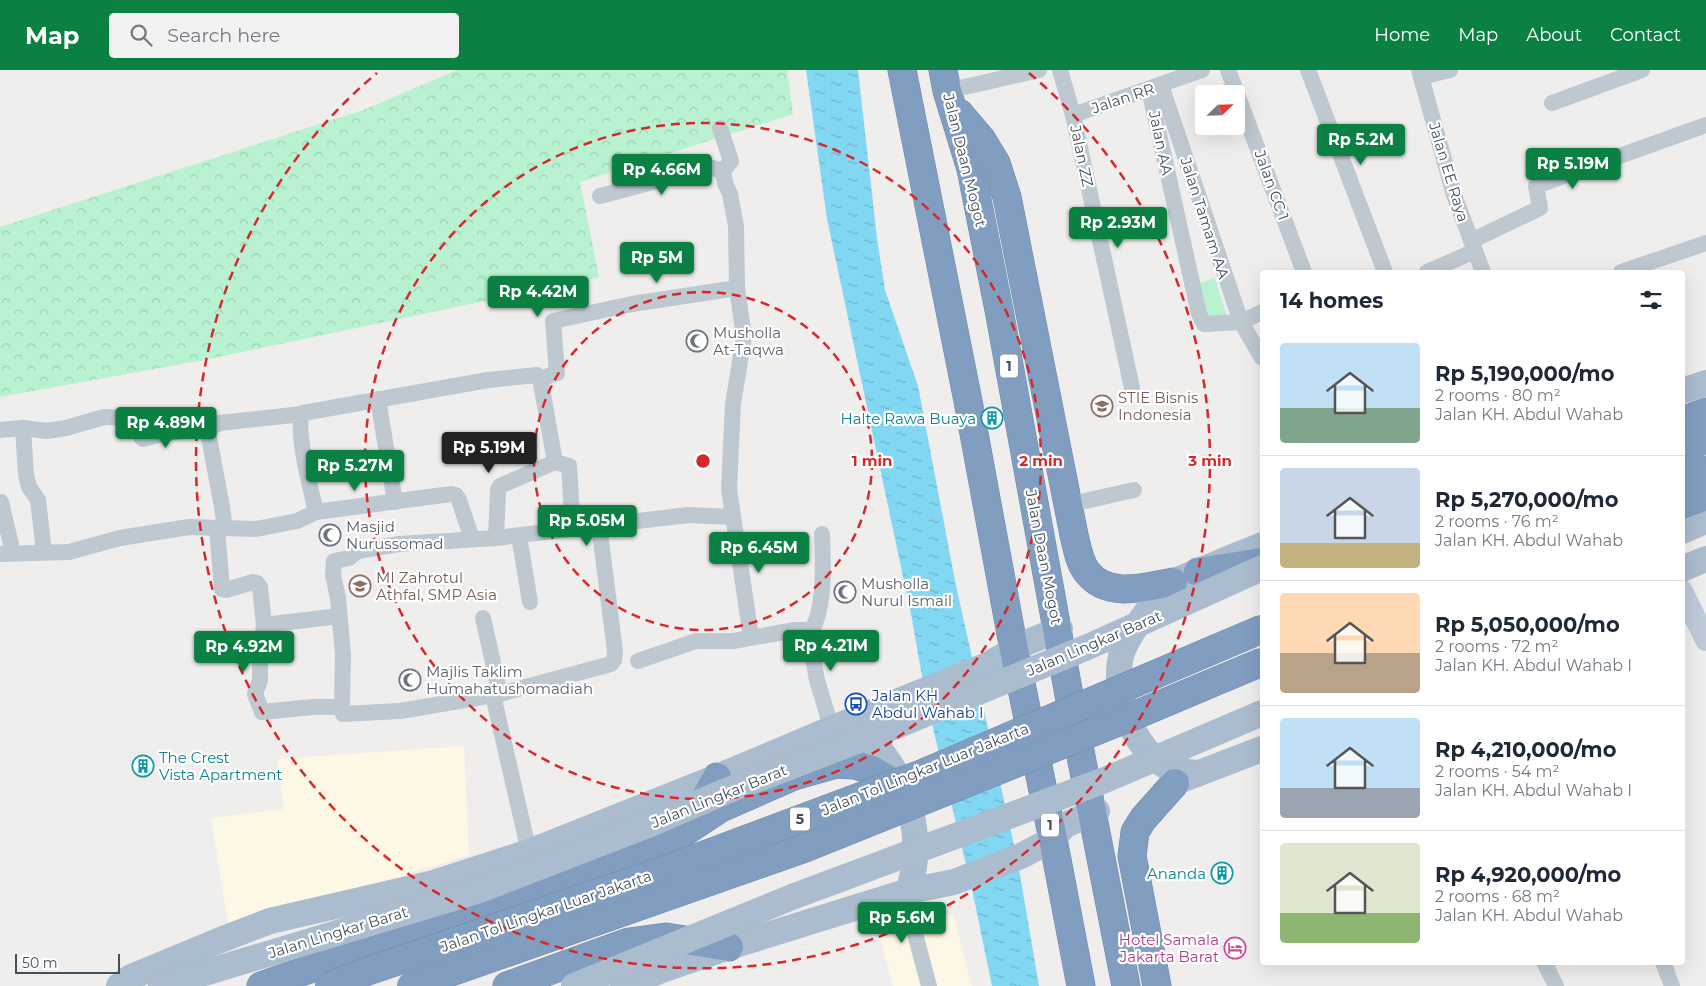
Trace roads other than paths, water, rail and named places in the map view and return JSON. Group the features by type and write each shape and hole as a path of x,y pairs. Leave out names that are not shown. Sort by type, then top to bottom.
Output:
{"highway":[{"name":"1","path":"902,70 1081,986"},
{"path":"947,88 996,163 1007,197 1067,505 1083,565 1096,581 1124,590 1173,582"},
{"name":"Jalan Daan Mogot","path":"947,88 971,169 1126,986"},
{"path":"1685,420 1706,412"},
{"path":"1685,447 1706,440"},
{"path":"1685,478 1706,470"},
{"path":"1685,504 1706,496"},
{"path":"1198,572 1260,562"},
{"name":"Jalan Tol Lingkar Luar Jakarta","path":"328,986 656,874 921,774 1260,630"},
{"name":"Jalan Tol Lingkar Luar Jakarta","path":"411,986 806,848 1260,663"},
{"path":"261,986 665,845 721,808 794,776 836,764 855,765 872,770 904,789"},
{"path":"688,830 717,777"},
{"path":"1157,986 1132,856 1135,832 1143,819 1186,778"},
{"path":"507,986 629,942 666,937 729,947"}],"main road":[{"path":"1685,380 1706,374"},
{"path":"1685,390 1706,383"},
{"path":"1685,531 1706,521"},
{"path":"1260,546 1173,582 1160,595 1130,636 1122,655 1119,674 1121,698 1130,722 1147,751 1186,778 1260,750"},
{"path":"1685,568 1706,559"},
{"name":"Jalan Lingkar Barat","path":"161,986 480,890 648,825 720,794 910,720 1090,646 1260,569"},
{"name":"Jalan Lingkar Barat","path":"119,986 131,977 223,938 270,921 430,884 529,852 717,777 985,666 1014,650 1059,630"},
{"path":"574,986 792,897 1105,780 1260,714"},
{"path":"839,726 871,740 890,763 904,789 913,822 915,857 907,892"},
{"path":"623,986 662,970 729,947 907,892 954,882 1021,856 1053,839 1065,825 1094,812"}],"street":[{"path":"947,88 1038,70"},
{"name":"Jalan ZZ","path":"1060,70 1073,116 1132,388"},
{"name":"Jalan RR","path":"1073,116 1202,70"},
{"name":"Jalan CC 1","path":"1228,70 1303,270"},
{"path":"1308,70 1384,270"},
{"path":"1420,74 1450,70"},
{"path":"1552,103 1642,70"},
{"name":"Jalan EE Raya","path":"1420,74 1454,195 1482,270"},
{"name":"Jalan Tamam AA","path":"1155,87 1241,322"},
{"name":"Jalan AA","path":"1155,87 1199,314 1204,324 1241,322"},
{"path":"1431,270 1540,208 1536,186 1706,125"},
{"path":"720,128 731,161 723,171 725,183 730,194 736,226 737,288 744,337 733,404 729,489 751,637"},
{"path":"600,196 708,167 723,171"},
{"path":"1627,270 1706,243"},
{"path":"540,379 557,373 553,321 632,304 737,288"},
{"path":"1260,313 1241,322 1260,355"},
{"path":"0,430 24,428 47,430 66,428 104,417 136,418 141,438 143,439 166,433 205,429 220,423 302,414 488,380 537,376 540,379 555,462"},
{"path":"378,399 395,502"},
{"path":"302,414 303,453 316,512"},
{"path":"24,428 26,475 29,487 38,500 44,552"},
{"path":"205,429 208,432 222,506 222,589 226,590 253,582 257,583 260,587 264,625 260,654 260,680 255,694 260,710 262,712 314,707 342,707"},
{"path":"496,538 498,490 500,486 555,462 569,466 572,515 591,526 615,651 612,664 496,694 400,711 343,714 343,654 333,562 349,558 357,551 399,544 496,538 519,536 591,526 688,515 733,517"},
{"path":"1067,505 1134,490"},
{"path":"1,502 6,553 69,552 120,538 189,528 264,527 297,522 316,512 451,494 456,495 472,539"},
{"path":"809,635 815,626 823,579 822,534"},
{"path":"519,536 530,602"},
{"path":"1685,597 1706,640"},
{"path":"264,625 339,616"},
{"path":"483,618 496,694 529,852"},
{"path":"638,661 696,641 733,641 804,630 809,635 817,680 839,726"},
{"path":"907,892 929,986"},
{"path":"1546,965 1556,986"},
{"path":"1664,965 1672,986"}],"water":[{"path":"806,70 858,70 877,238 885,290 918,386 955,581 1018,863 1039,986 992,986 972,889 926,699 911,614 827,219"}],"place":[{"name":"Musholla At-Taqwa","path":"697,341"},
{"name":"STIE Bisnis Indonesia","path":"1102,406"},
{"name":"Halte Rawa Buaya","path":"992,418"},
{"name":"Masjid Nurussomad","path":"330,535"},
{"name":"MI Zahrotul Athfal, SMP Asia","path":"360,586"},
{"name":"Musholla Nurul Ismail","path":"845,592"},
{"name":"Majlis Taklim Humahatushomadiah","path":"410,680"},
{"name":"Jalan KH Abdul Wahab I","path":"856,704"},
{"name":"The Crest Vista Apartment","path":"143,766"},
{"name":"Ananda","path":"1222,873"},
{"name":"Hotel Samala Jakarta Barat","path":"1235,948"}]}
